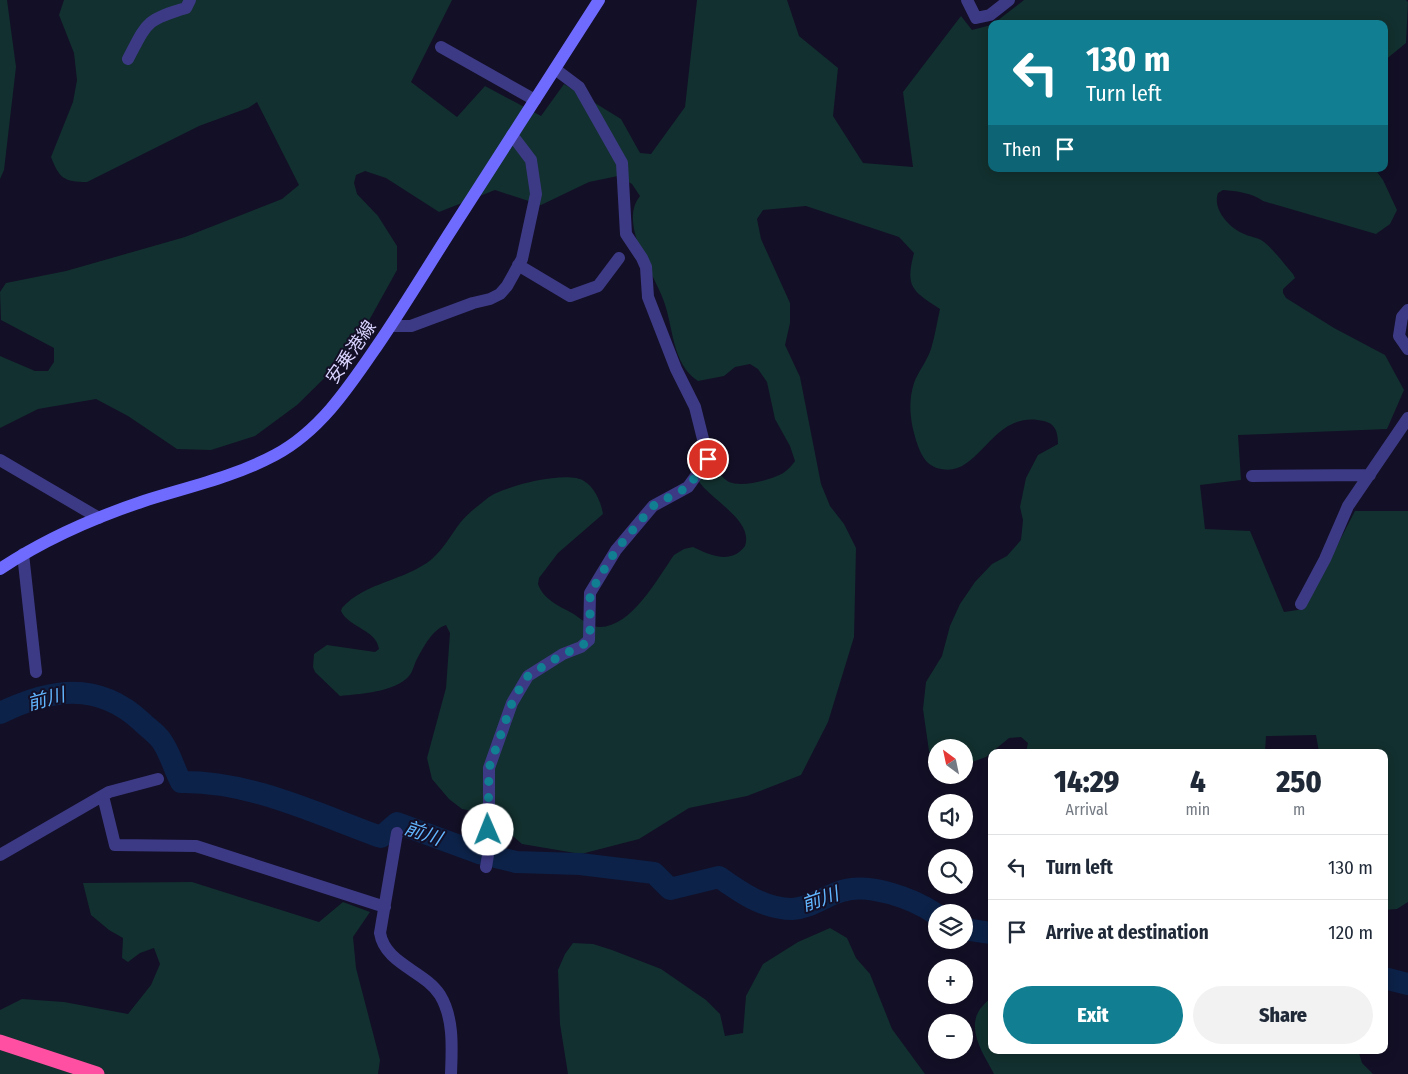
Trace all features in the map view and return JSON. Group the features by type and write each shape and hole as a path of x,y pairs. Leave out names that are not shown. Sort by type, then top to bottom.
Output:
{"highway":[{"path":"0,1042 97,1074"}],"main road":[{"name":"安乗港線","path":"0,569 50,538 143,502 228,476 276,455 304,435 325,416 348,388 391,326 599,0"}],"street":[{"path":"128,60 144,28 152,20 186,8 190,0"},
{"path":"968,0 976,18 990,15 1009,0"},
{"path":"441,47 535,100"},
{"path":"487,859 489,768 512,703 528,676 563,654 581,647 588,640 590,631 590,593 616,550 653,506 688,487 708,459 695,406 676,369 648,297 646,268 642,258 626,234 622,163 579,87 555,69"},
{"path":"391,326 411,326 500,294 507,286 522,259 536,194 531,160 512,135"},
{"path":"518,265 570,296 598,286 619,258"},
{"path":"1408,310 1402,317 1399,336 1408,348"},
{"path":"1301,604 1325,559 1348,506 1408,418"},
{"path":"0,460 100,518"},
{"path":"1252,476 1370,475"},
{"path":"23,554 36,672"},
{"path":"0,855 109,792 158,779"},
{"path":"103,796 115,845 196,846 385,907"},
{"path":"397,833 380,933 384,947 440,995 449,1017 453,1043 451,1074"}],"green space":[{"path":"0,0 7,0 16,67 4,170 0,179"},
{"path":"64,0 452,0 411,82 457,117 485,86 541,116 564,84 621,119 640,153 651,154 685,107 697,0 787,0 799,36 838,68 833,116 863,163 913,167 903,92 961,16 972,30 988,26 988,172 1377,172 1397,210 1390,224 1376,234 1234,191 1223,190 1218,193 1217,205 1227,222 1242,233 1264,242 1276,253 1293,274 1295,278 1283,289 1286,298 1334,328 1385,355 1404,390 1387,429 1238,435 1241,480 1200,485 1205,529 1250,531 1284,612 1304,609 1355,511 1408,511 1408,902 1397,909 1388,910 1388,749 1318,749 1316,735 1266,736 1265,749 1027,749 1028,743 1021,737 1009,738 996,749 988,749 988,755 986,757 973,762 973,739 928,739 928,744 923,709 926,682 942,656 950,626 960,604 975,582 992,564 1007,556 1021,540 1023,520 1020,507 1026,478 1038,455 1058,444 1057,433 1048,422 1026,420 1011,424 966,463 954,469 936,468 929,464 921,454 918,446 910,407 914,383 931,349 940,309 913,287 910,274 914,253 899,237 806,206 763,210 757,219 761,239 790,303 790,323 785,345 800,377 821,484 830,506 844,524 856,548 854,637 828,722 801,775 747,796 689,808 639,839 581,854 522,844 488,814 462,809 449,799 432,779 427,758 446,688 450,633 446,625 437,630 429,639 410,674 403,681 386,689 340,696 315,672 313,667 314,654 327,645 375,652 379,649 373,637 345,617 341,611 342,608 362,592 410,572 432,559 444,546 463,519 489,497 522,484 564,477 576,478 588,484 597,496 603,514 558,553 539,578 538,584 552,602 592,626 611,625 633,611 652,588 674,555 684,549 693,547 706,553 727,557 739,552 745,546 746,536 743,527 729,510 698,480 707,468 710,468 729,482 740,484 753,483 780,475 795,461 790,446 775,419 767,382 758,369 750,364 735,367 724,376 698,381 683,365 674,344 663,299 635,233 634,207 640,196 632,184 618,176 589,182 541,205 495,190 439,212 386,178 365,171 356,175 354,183 357,194 378,216 397,246 397,270 352,351 297,405 255,436 211,450 177,449 128,416 96,399 38,409 0,428 0,356 35,371 48,371 54,362 54,348 1,320 0,292 6,283 66,271 185,237 282,199 299,185 257,102 248,108 199,126 87,182 68,180 57,170 51,157 73,102 77,80 74,53 59,15"},
{"path":"1024,0 1406,0 1408,2 1406,43 1388,58 1388,20 998,20"},
{"path":"192,882 319,922 343,902 370,912 353,937 356,968 380,1060 378,1074 0,1074 0,1010 22,999 64,1002 128,1014 151,985 160,964 154,948 140,953 128,962 122,958 123,938 109,930 91,915 83,883"},
{"path":"830,928 847,938 856,958 870,974 892,1029 925,1074 568,1074 560,1024 558,970 565,954 573,943 593,944 661,969 706,1000 720,1014 725,1036 743,1033 746,996 763,964 798,942"},
{"path":"988,1001 988,1054 1359,1054 1362,1063 1373,1074 994,1074 981,1051 975,1025 976,1017"}],"waterway":[{"name":"前川","path":"0,713 37,698 55,694 90,694 108,700 125,709 159,737 181,782 207,783 258,793 308,809 381,837 397,823 479,853 516,862 580,864 654,873 670,889 719,877 753,899 782,908 799,908 842,891 865,889 878,890 904,898 928,909"},
{"name":"前川","path":"973,930 988,933"},
{"name":"前川","path":"1388,979 1408,984"}],"route":[{"path":"488,830 489,768 491,759 512,703 521,686 528,676 563,654 581,647 588,640 590,631 590,593 616,550 653,506 688,487 708,459"}]}
